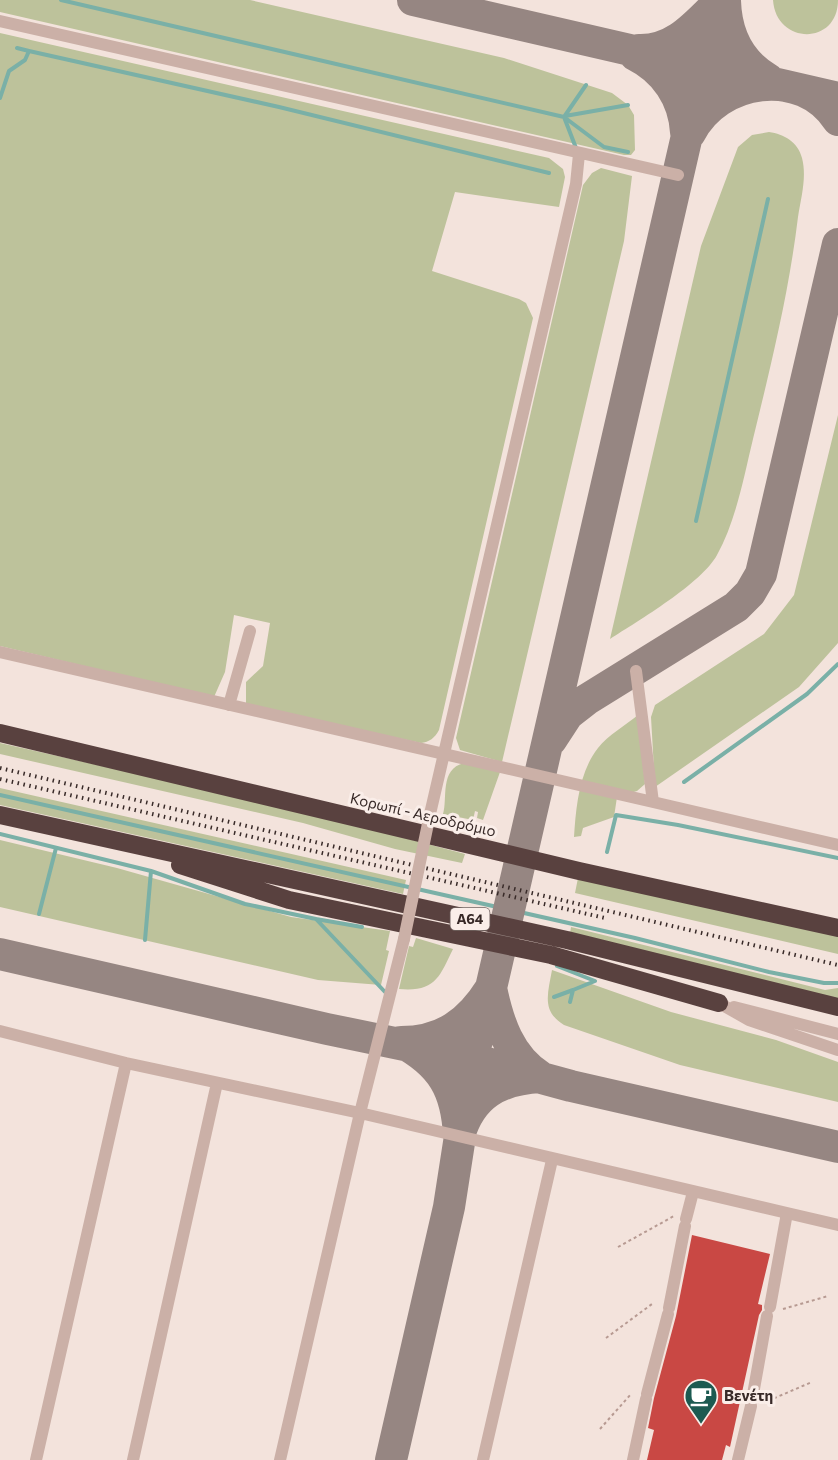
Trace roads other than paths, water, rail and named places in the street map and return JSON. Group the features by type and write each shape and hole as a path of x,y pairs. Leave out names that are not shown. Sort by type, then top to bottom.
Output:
{"highway":[{"name":"Κορωπί - Αεροδρόμιο","path":"0,733 568,868 838,928"},
{"name":"Α64","path":"0,815 567,940 838,1007"},
{"path":"101,838 216,878 289,900 551,955 719,1003"}],"street":[{"path":"0,21 678,175"},
{"path":"280,1460 360,1113 404,939 442,755 576,184 579,154"},
{"path":"229,705 250,631"},
{"path":"0,652 838,845"},
{"path":"636,670 653,802"},
{"path":"719,1003 838,1034"},
{"path":"719,1003 749,1020 838,1050"},
{"path":"0,1031 126,1063 360,1113 552,1160 838,1225"},
{"path":"36,1460 126,1063"},
{"path":"133,1460 218,1083"},
{"path":"483,1460 552,1160"},
{"path":"633,1460 669,1311 682,1220 693,1192"},
{"path":"738,1460 755,1403 787,1213"}],"waterway":[{"path":"61,0 564,117 586,85"},
{"path":"17,48 29,51"},
{"path":"0,98 9,71 25,60 29,51 279,107 549,173"},
{"path":"565,116 628,105"},
{"path":"576,148 564,117 604,147 628,152"},
{"path":"696,521 768,199"},
{"path":"684,782 807,694 838,664"},
{"path":"0,795 635,938 769,972 824,983 838,983"},
{"path":"607,852 616,815 678,825 838,858"},
{"path":"0,834 151,871 245,904 316,919"},
{"path":"39,914 56,848"},
{"path":"145,940 151,871"},
{"path":"362,927 316,919 385,992"},
{"path":"557,966 595,981 573,990"},
{"path":"554,997 573,990 570,1002"}],"railway":[{"path":"0,768 838,965"},
{"path":"0,779 605,918"}],"place":[{"name":"Βενέτη","path":"701,1425"}]}
